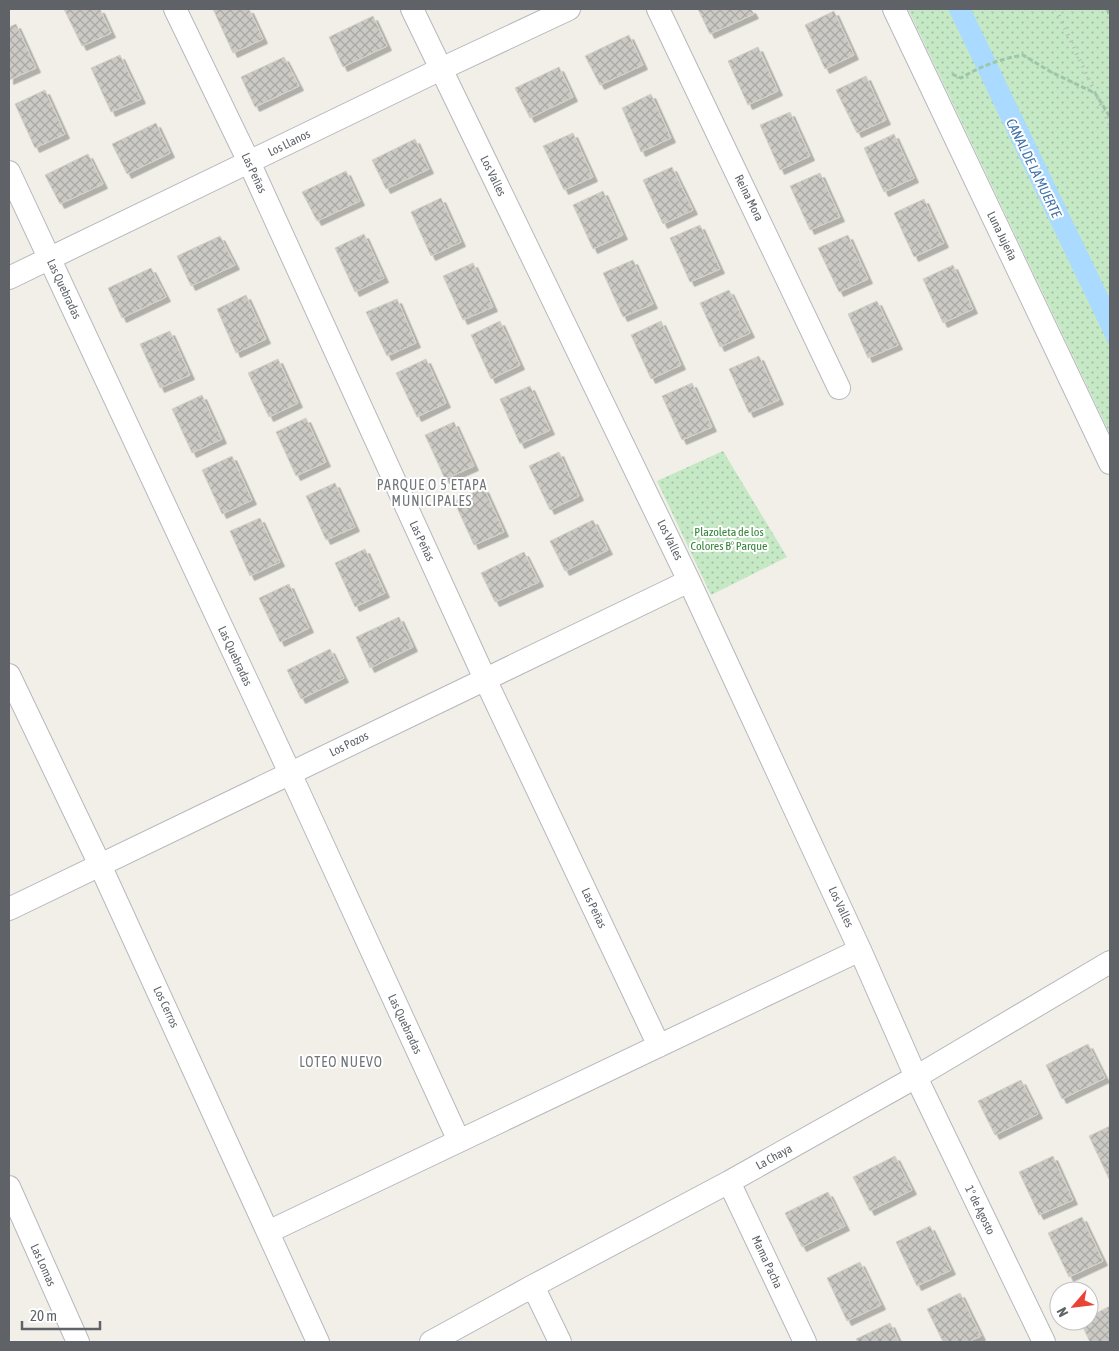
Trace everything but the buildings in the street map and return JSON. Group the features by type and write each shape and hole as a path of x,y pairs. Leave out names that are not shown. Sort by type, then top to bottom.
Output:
{"street":[{"name":"Las Peñas","path":"175,9 249,162 485,679 659,1046"},
{"name":"Los Valles","path":"412,9 689,581 860,950 916,1077"},
{"name":"Los Llanos","path":"9,278 569,9"},
{"name":"Reina Mora","path":"658,9 839,388"},
{"name":"Luna Jujeña","path":"894,9 1110,462"},
{"name":"Las Quebradas","path":"9,172 460,1141"},
{"name":"Los Pozos","path":"9,909 689,581"},
{"name":"Los Cerros","path":"9,675 100,865 318,1342"},
{"path":"268,1232 860,950"},
{"name":"La Chaya","path":"431,1342 729,1182 1109,967"},
{"name":"1º de Agosto","path":"916,1077 1044,1342"},
{"name":"Mama Pacha","path":"729,1182 805,1342"},
{"name":"Las Lomas","path":"9,1187 78,1342"},
{"path":"533,1286 560,1342"}],"path":[{"path":"1107,9 1110,16"},
{"path":"972,71 1000,59 1023,55 1051,72 1096,93 1110,117"}],"green space":[{"path":"908,9 1110,9 1110,434"},
{"name":"Plazoleta de los Colores Bº Parque","path":"723,451 787,557 711,595 657,481"}],"water":[{"name":"CANAL DE LA MUERTE","path":"948,9 971,9 1110,299 1110,347"}],"railway":[{"path":"1056,9 1110,125"}],"district":[{"name":"PARQUE O 5 ETAPA MUNICIPALES","path":"432,494"},
{"name":"LOTEO NUEVO","path":"341,1062"}]}
